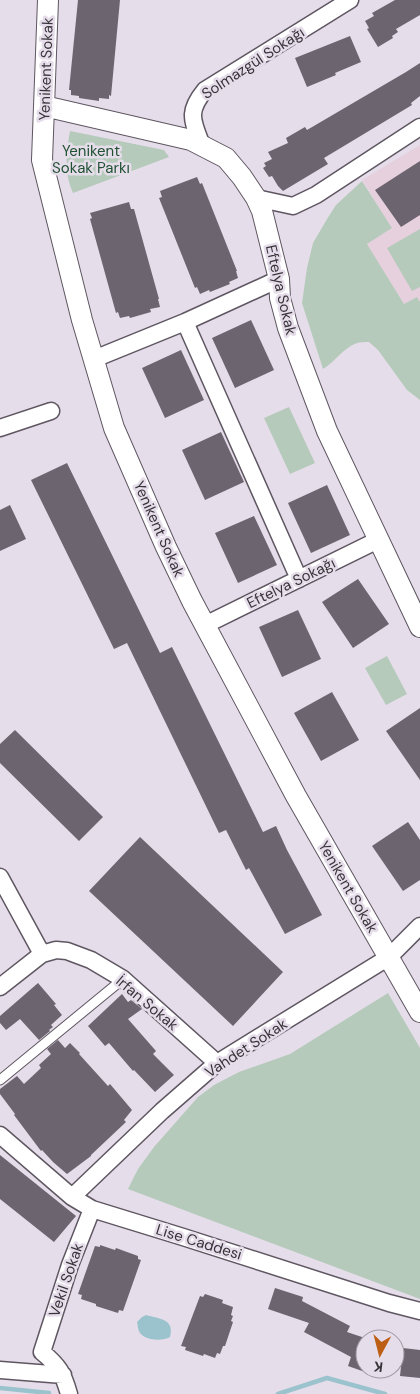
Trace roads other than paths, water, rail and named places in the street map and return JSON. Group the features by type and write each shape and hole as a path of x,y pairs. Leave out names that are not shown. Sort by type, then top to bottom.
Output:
{"street":[{"name":"Yenikent Sokak","path":"48,0 42,160 82,320 114,428 166,547 205,625 296,796 420,1012"},
{"name":"Solmazgül Sokağı","path":"202,146 192,114 196,101 205,90 350,0"},
{"name":"Eftelya Sokak","path":"44,106 191,140 226,158 242,177 262,211 288,328 327,431 420,627"},
{"path":"256,198 293,206 316,195 420,127"},
{"path":"94,359 185,322 278,279"},
{"path":"185,322 299,579"},
{"path":"0,428 51,411"},
{"name":"Eftelya Sokağı","path":"205,625 378,540"},
{"path":"0,877 42,954 0,987"},
{"path":"388,957 420,926"},
{"name":"İrfan Sokak","path":"42,954 56,950 67,951 91,960 123,979 217,1063"},
{"name":"Vahdet Sokak","path":"72,1197 162,1111 217,1063 388,957"},
{"name":"Lise Caddesi","path":"0,1135 72,1197 92,1209 389,1303 420,1311"},
{"name":"Vekil Sokak","path":"63,1375 54,1362 42,1352 70,1265 92,1209"},
{"path":"0,1370 63,1375 69,1394"}],"lane":[{"path":"0,1080 123,979"}],"water":[{"path":"146,1315 168,1323 171,1331 170,1337 155,1340 141,1334 137,1322"}],"waterway":[{"path":"278,1394 327,1378 385,1394"},
{"path":"0,1388 49,1393"}],"park label":[{"name":"Yenikent Sokak Parkı","path":"91,160"}]}
